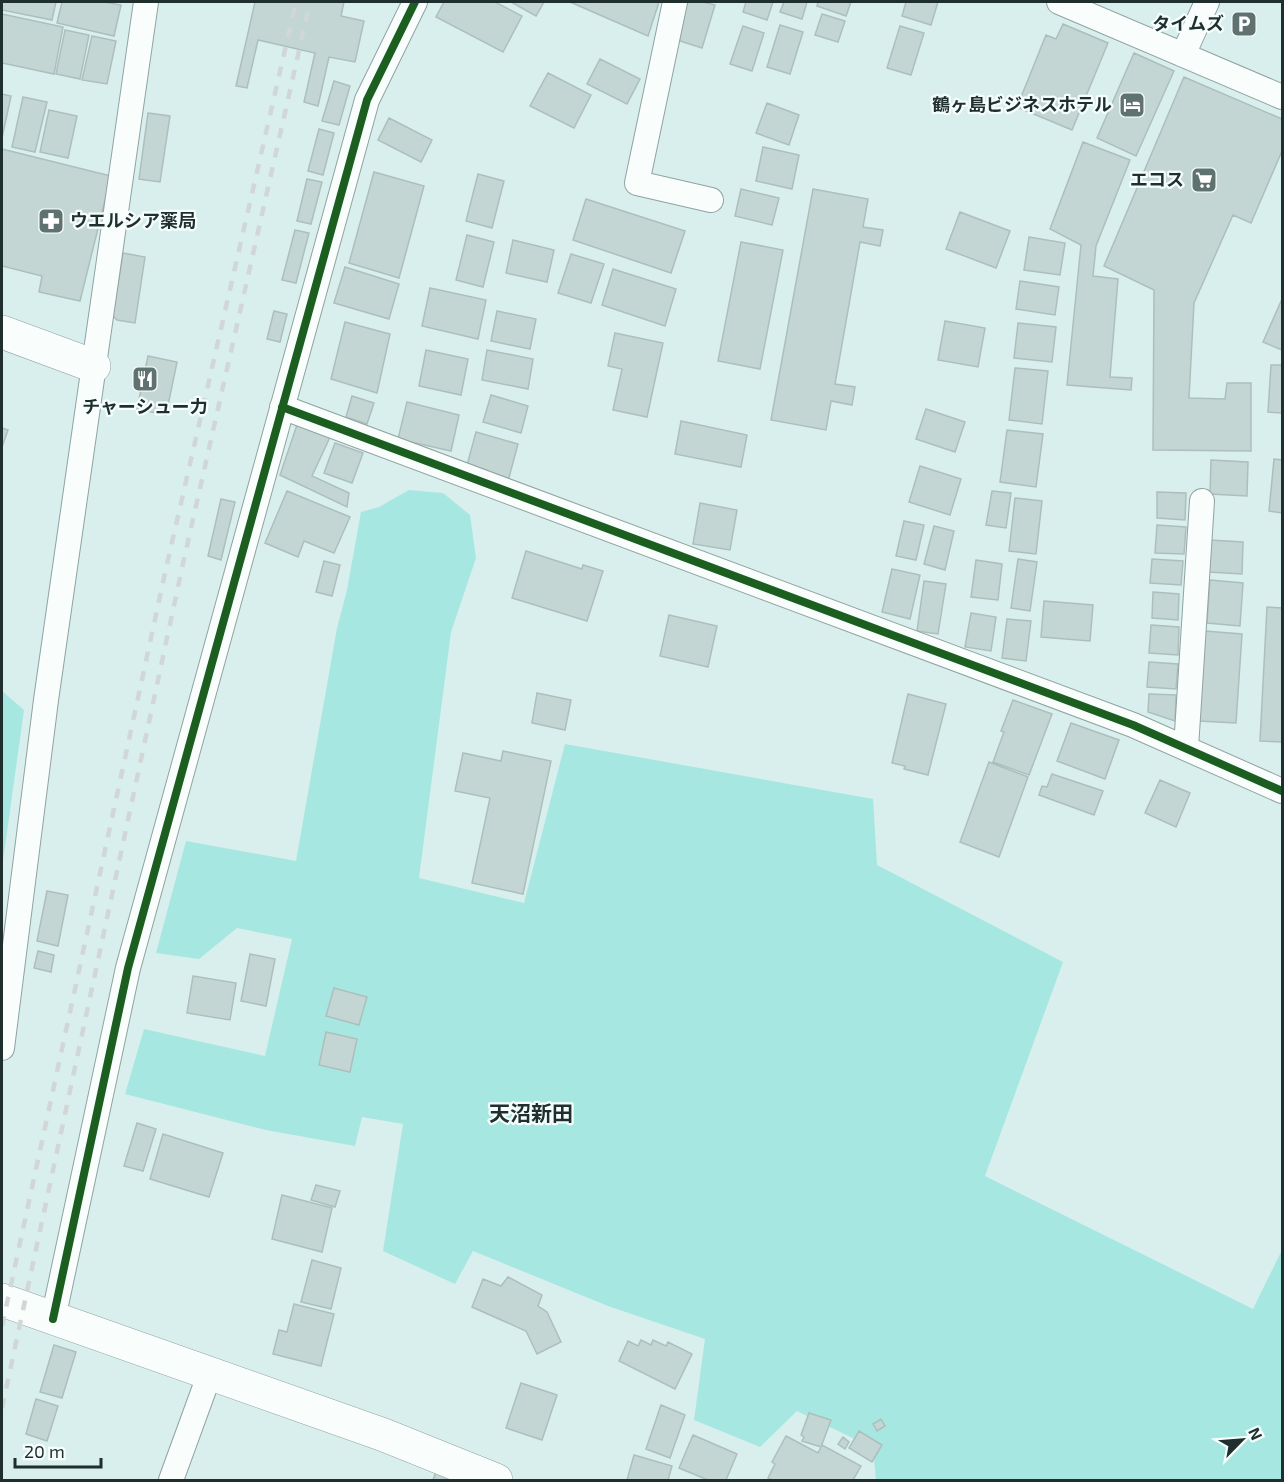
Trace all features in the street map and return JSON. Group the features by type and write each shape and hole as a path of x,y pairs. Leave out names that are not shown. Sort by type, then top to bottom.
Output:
{"street":[{"path":"2,1048 46,700 146,2"},
{"path":"53,1319 128,968 282,407 367,100 415,2"},
{"path":"675,2 637,183 711,200"},
{"path":"1059,2 1282,97"},
{"path":"1183,55 1207,2"},
{"path":"2,333 94,366"},
{"path":"282,407 1133,725 1282,791"},
{"path":"1186,748 1203,501"},
{"path":"2,1300 384,1435 496,1480"},
{"path":"171,1480 210,1373"}],"shaded area":[{"path":"409,490 443,493 470,515 476,558 451,632 419,878 524,903 565,744 873,799 877,865 1063,962 985,1176 1253,1309 1282,1250 1282,1480 876,1480 873,1448 797,1411 760,1447 694,1420 705,1339 608,1306 473,1251 455,1284 383,1251 403,1124 362,1117 355,1146 266,1130 125,1094 144,1029 265,1056 292,939 237,928 199,959 156,953 186,841 296,861 337,628 347,590 361,512 379,507"},
{"path":"2,691 24,710 2,868"}],"building":[{"path":"2,2 56,2 52,20 2,10"},
{"path":"62,2 104,2 121,5 114,36 57,23"},
{"path":"255,2 344,2 341,16 364,21 355,62 329,57 318,106 304,102 315,53 258,40 247,88 236,86"},
{"path":"444,2 495,2 522,16 503,52 436,17"},
{"path":"511,2 544,2 536,16"},
{"path":"570,2 659,2 648,36"},
{"path":"686,2 715,5 702,48 674,39"},
{"path":"746,2 773,2 767,20 743,12"},
{"path":"784,2 807,2 802,19 780,12"},
{"path":"818,2 851,2 846,16 817,6"},
{"path":"906,2 938,2 931,25 902,16"},
{"path":"2,14 63,27 54,74 2,63"},
{"path":"822,14 845,21 838,42 815,35"},
{"path":"1063,24 1108,43 1072,130 1017,107 1046,35 1056,39"},
{"path":"780,25 803,32 790,74 767,67"},
{"path":"743,26 764,33 752,71 730,64"},
{"path":"900,26 924,33 911,75 887,68"},
{"path":"65,30 89,35 80,79 56,74"},
{"path":"92,36 116,41 107,84 82,80"},
{"path":"1134,53 1174,71 1136,156 1097,138"},
{"path":"600,59 640,79 627,104 587,84"},
{"path":"548,73 591,95 574,128 530,106"},
{"path":"1184,77 1282,119 1282,151 1251,223 1233,215 1194,303 1189,398 1225,399 1227,383 1251,383 1251,451 1153,450 1154,290 1104,266"},
{"path":"334,81 350,86 339,125 322,121"},
{"path":"2,94 11,96 2,138"},
{"path":"23,97 47,102 35,152 12,147"},
{"path":"767,103 799,115 789,145 756,133"},
{"path":"49,110 77,116 68,158 40,152"},
{"path":"148,113 170,116 160,182 139,179"},
{"path":"389,118 432,140 421,162 378,140"},
{"path":"319,129 334,133 323,175 308,171"},
{"path":"1083,142 1130,160 1096,246 1093,276 1118,279 1110,377 1132,378 1131,390 1067,385 1081,245 1050,229"},
{"path":"763,147 799,155 792,189 756,181"},
{"name":"ウエルシア薬局","path":"2,149 111,176 80,301 39,292 42,276 2,266"},
{"path":"374,172 424,186 399,278 349,263"},
{"path":"478,174 504,181 492,228 466,221"},
{"path":"307,179 322,182 311,224 297,221"},
{"path":"741,189 779,198 772,225 735,216"},
{"path":"813,189 868,199 863,227 883,230 880,246 860,242 835,384 855,387 852,405 831,401 826,430 771,420"},
{"path":"586,199 685,231 671,273 573,240"},
{"path":"960,212 1010,231 996,268 946,249"},
{"path":"295,230 309,233 296,283 282,280"},
{"path":"467,235 494,242 483,287 456,280"},
{"path":"1029,237 1065,243 1060,275 1024,270"},
{"path":"513,240 554,250 547,282 506,273"},
{"path":"741,242 783,250 760,369 718,361"},
{"path":"123,253 145,257 135,323 117,320 113,316"},
{"path":"571,254 604,264 591,303 558,293"},
{"path":"345,267 399,284 389,319 334,303"},
{"path":"613,269 676,289 665,326 602,305"},
{"path":"1020,281 1059,287 1055,315 1016,309"},
{"path":"430,288 486,300 478,339 422,326"},
{"path":"1282,299 1282,350 1263,342"},
{"path":"274,311 287,314 280,342 267,339"},
{"path":"497,311 536,319 530,349 491,341"},
{"path":"945,321 985,328 978,367 938,360"},
{"path":"345,322 390,334 377,393 331,379"},
{"path":"1018,323 1056,327 1052,362 1014,358"},
{"path":"615,333 663,343 647,417 613,410 622,369 608,366"},
{"path":"426,350 468,359 461,395 419,386"},
{"path":"487,350 533,359 528,389 482,380"},
{"path":"148,356 177,362 166,415 137,409"},
{"path":"1271,365 1282,365 1282,413 1268,412"},
{"path":"1015,368 1048,371 1042,424 1009,420"},
{"path":"491,395 528,406 521,433 483,422"},
{"path":"352,396 374,403 367,424 346,417"},
{"path":"407,402 459,415 451,451 398,439"},
{"path":"926,409 965,422 955,452 916,439"},
{"path":"681,421 747,435 741,467 675,454"},
{"path":"298,422 331,435 312,476 349,493 347,507 280,475"},
{"path":"2,428 8,430 2,447"},
{"path":"1007,430 1043,434 1036,487 1000,482"},
{"path":"476,432 518,444 508,481 466,469"},
{"path":"335,443 363,453 352,483 324,473"},
{"path":"1274,459 1282,460 1282,513 1269,511"},
{"path":"1211,460 1248,462 1247,496 1210,494"},
{"path":"920,466 961,479 950,515 909,502"},
{"path":"287,491 350,517 334,553 304,541 298,557 265,543"},
{"path":"992,491 1011,493 1006,528 986,525"},
{"path":"1157,492 1186,493 1185,520 1157,518"},
{"path":"1015,498 1042,501 1036,554 1009,551"},
{"path":"221,499 235,502 221,560 208,556"},
{"path":"700,503 737,510 730,550 693,544"},
{"path":"904,521 924,525 916,560 896,556"},
{"path":"1157,525 1186,527 1184,554 1155,553"},
{"path":"934,526 954,531 945,570 924,564"},
{"path":"1210,540 1243,542 1242,574 1209,572"},
{"path":"526,551 582,569 583,565 603,571 587,621 512,598"},
{"path":"1018,559 1037,562 1030,611 1011,608"},
{"path":"1152,559 1183,561 1181,585 1150,583"},
{"path":"976,560 1002,564 998,600 971,597"},
{"path":"324,561 340,565 332,596 316,592"},
{"path":"892,569 920,575 910,619 882,612"},
{"path":"1210,580 1243,583 1240,626 1207,623"},
{"path":"924,581 946,584 938,634 917,631"},
{"path":"1153,592 1179,594 1178,620 1152,618"},
{"path":"1044,601 1093,605 1090,641 1041,637"},
{"path":"1267,607 1282,608 1282,742 1260,741"},
{"path":"971,613 996,617 991,651 965,647"},
{"path":"669,615 717,626 708,667 660,656"},
{"path":"1007,619 1031,621 1026,661 1002,658"},
{"path":"1151,625 1179,627 1178,655 1149,653"},
{"path":"1205,631 1242,634 1236,723 1199,721"},
{"path":"1149,662 1178,664 1176,689 1147,687"},
{"path":"537,693 571,700 565,730 532,723"},
{"path":"908,694 946,704 928,775 904,769 905,766 892,763"},
{"path":"1149,694 1176,695 1175,721 1148,712"},
{"path":"1013,700 1052,714 1029,775 993,762 1004,732 1001,731"},
{"path":"1071,723 1119,740 1105,779 1057,761"},
{"path":"503,751 551,761 523,894 472,883 490,798 455,791 463,753 501,761"},
{"path":"989,762 1028,777 999,857 960,842"},
{"path":"1052,774 1103,791 1094,815 1039,795 1042,786 1047,787"},
{"path":"1160,780 1190,793 1176,827 1145,813"},
{"path":"47,891 68,895 58,946 37,941"},
{"path":"38,951 54,955 51,972 34,968"},
{"path":"250,954 275,959 266,1006 241,1001"},
{"path":"193,976 236,983 230,1020 187,1013"},
{"path":"334,988 367,997 359,1025 326,1016"},
{"path":"326,1032 357,1039 350,1072 319,1065"},
{"path":"137,1123 156,1129 143,1171 124,1166"},
{"path":"163,1134 223,1153 209,1197 150,1179"},
{"path":"316,1185 340,1191 335,1207 311,1200"},
{"path":"282,1195 332,1208 322,1252 272,1239"},
{"path":"312,1260 341,1268 331,1309 301,1302"},
{"path":"508,1277 542,1295 538,1306 547,1312 561,1342 537,1354 526,1331 472,1307 483,1279 501,1286"},
{"path":"294,1304 334,1314 321,1366 273,1354 279,1330 287,1332"},
{"path":"641,1340 651,1345 653,1340 666,1346 668,1342 692,1354 675,1389 619,1361 628,1341 638,1346"},
{"path":"54,1345 76,1352 62,1398 40,1392"},
{"path":"521,1383 557,1395 542,1440 506,1428"},
{"path":"36,1399 58,1406 47,1441 26,1434"},
{"path":"661,1405 685,1415 670,1458 646,1449"},
{"path":"809,1413 831,1420 821,1447 802,1441 804,1437 801,1435"},
{"path":"881,1419 885,1426 877,1431 873,1424"},
{"path":"859,1431 882,1445 872,1462 849,1448"},
{"path":"693,1435 737,1454 726,1480 708,1480 679,1468"},
{"path":"786,1436 818,1453 822,1445 861,1466 853,1480 772,1480 768,1478 775,1464 772,1462"},
{"path":"843,1437 849,1442 845,1449 838,1444"},
{"path":"634,1455 672,1466 668,1480 627,1480"},
{"path":"436,1471 465,1480 433,1480"}],"railway":[{"path":"2,1326 167,564 296,2"},
{"path":"2,1408 182,568 310,2"}],"cycle path":[{"path":"53,1319 128,968 367,100 415,2"},
{"path":"282,407 1133,725 1282,791"}],"place":[{"name":"タイムズ","path":"1244,24"},
{"name":"鶴ヶ島ビジネスホテル","path":"1132,105"},
{"name":"エコス","path":"1204,180"},
{"name":"ウエルシア薬局","path":"51,221"},
{"name":"チャーシュー力","path":"145,379"}],"district":[{"name":"天沼新田","path":"531,1114"}]}
